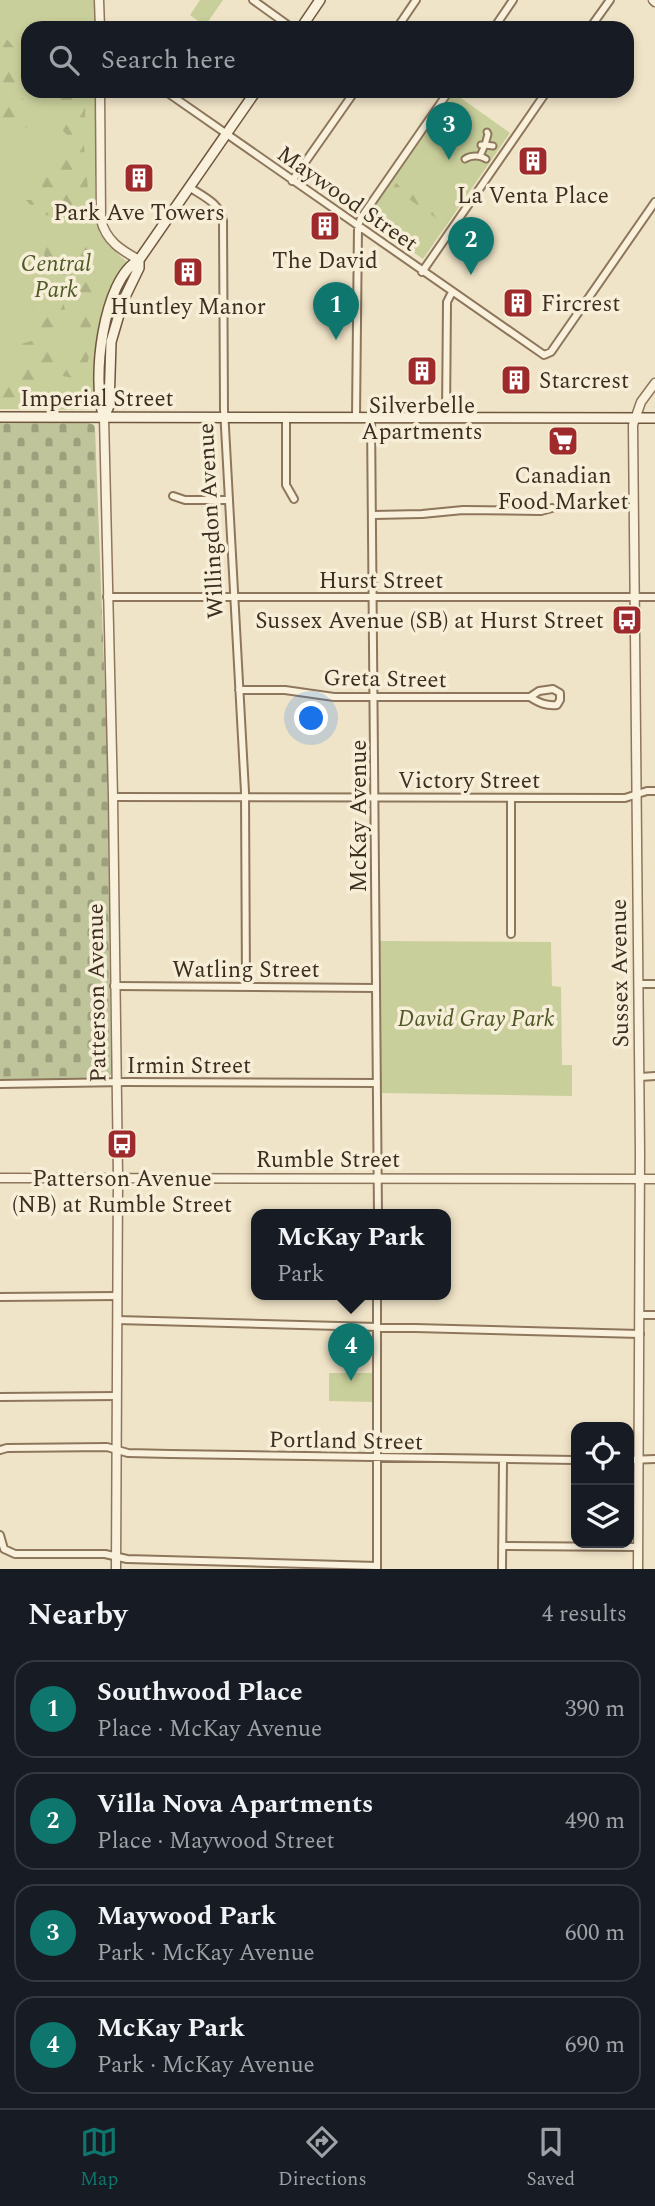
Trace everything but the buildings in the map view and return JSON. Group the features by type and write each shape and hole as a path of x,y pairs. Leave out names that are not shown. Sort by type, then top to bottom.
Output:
{"main road":[{"path":"305,21 320,0"},
{"path":"104,417 109,406 111,342 123,301 139,268 139,260 251,98"},
{"name":"Imperial Street","path":"0,417 655,418"}],"street":[{"path":"100,0 100,21"},
{"path":"253,0 282,21"},
{"path":"402,21 416,0"},
{"path":"499,21 513,0"},
{"path":"595,21 610,0"},
{"path":"100,98 100,220 114,245 139,260"},
{"name":"Maywood Street","path":"175,98 422,272 547,355 655,202"},
{"path":"292,181 350,98"},
{"path":"356,418 358,226 444,98"},
{"path":"422,272 542,98"},
{"path":"474,156 489,134"},
{"path":"483,145 493,146"},
{"name":"Willingdon Avenue","path":"189,187 217,205 222,212 223,221 224,417 245,798 246,987"},
{"path":"446,417 446,302 452,292"},
{"name":"Sussex Avenue","path":"638,1569 634,1460 639,1334 640,1179 633,425 641,402 655,383"},
{"name":"Patterson Avenue","path":"104,417 118,1178 116,1569"},
{"path":"286,417 286,485 294,499"},
{"name":"McKay Avenue","path":"371,418 378,1209"},
{"path":"173,496 185,500 228,500"},
{"path":"373,514 463,510 541,511 551,508"},
{"name":"Hurst Street","path":"107,597 655,597"},
{"name":"Greta Street","path":"239,690 285,690 326,696 530,697"},
{"name":"Victory Street","path":"113,797 625,798 647,790 655,791"},
{"path":"511,798 511,934"},
{"path":"638,984 655,984"},
{"name":"Watling Street","path":"114,986 376,988"},
{"path":"639,1077 655,1076"},
{"name":"Irmin Street","path":"0,1084 377,1083"},
{"name":"Rumble Street","path":"0,1178 655,1179"},
{"path":"0,1297 117,1296"},
{"path":"0,1535 3,1548 11,1553 105,1554 127,1559 377,1568 377,1300"},
{"path":"639,1315 655,1315"},
{"path":"117,1320 639,1334"},
{"path":"0,1397 117,1396"},
{"name":"Portland Street","path":"0,1450 107,1447 128,1453 571,1460"},
{"path":"634,1460 655,1459"},
{"path":"502,1569 503,1460"},
{"path":"502,1546 638,1547"}],"green space":[{"name":"Central Park","path":"0,0 96,0 96,21 21,21 21,98 95,98 95,215 100,234 127,262 127,266 103,311 96,350 92,407 88,410 0,409"},
{"path":"200,0 223,0 208,21 198,21 190,15"},
{"path":"0,21 5,37 17,51 27,128 0,130"},
{"path":"58,98 86,98 84,145 92,233 89,240 92,265 89,336 92,345 83,380 53,374 35,405 0,408 0,383 20,376 23,368 21,344 35,340 29,310 46,308 48,300 63,302 69,324 52,328 50,334 56,344 82,350 79,310 68,300 69,280 47,276 43,262 47,236 63,244 67,262 77,262 75,239 57,214 40,216 26,200 43,200 41,168 54,167 70,158 67,135 56,123"},
{"path":"451,98 461,98 510,133 423,259 366,219"},
{"path":"396,183 445,217 442,222 393,188"},
{"path":"0,423 89,423 95,428 107,744 111,1074 106,1080 0,1081"},
{"name":"David Gray Park","path":"380,941 551,942 552,986 561,987 562,1065 572,1065 572,1096 381,1093"},
{"path":"329,1373 373,1373 373,1402 329,1401"}],"place":[{"name":"Maywood Park","path":"449,160"},
{"name":"La Venta Place","path":"533,161"},
{"name":"Park Ave Towers","path":"139,178"},
{"name":"The David","path":"325,226"},
{"name":"Huntley Manor","path":"188,272"},
{"name":"Villa Nova Apartments","path":"471,275"},
{"name":"Fircrest","path":"518,303"},
{"name":"Southwood Place","path":"336,340"},
{"name":"Silverbelle Apartments","path":"422,371"},
{"name":"Starcrest","path":"516,380"},
{"name":"Canadian Food Market","path":"563,441"},
{"name":"Sussex Avenue (SB) at Hurst Street","path":"627,620"},
{"name":"Patterson Avenue (NB) at Rumble Street","path":"122,1144"},
{"name":"McKay Park","path":"351,1381"}]}
